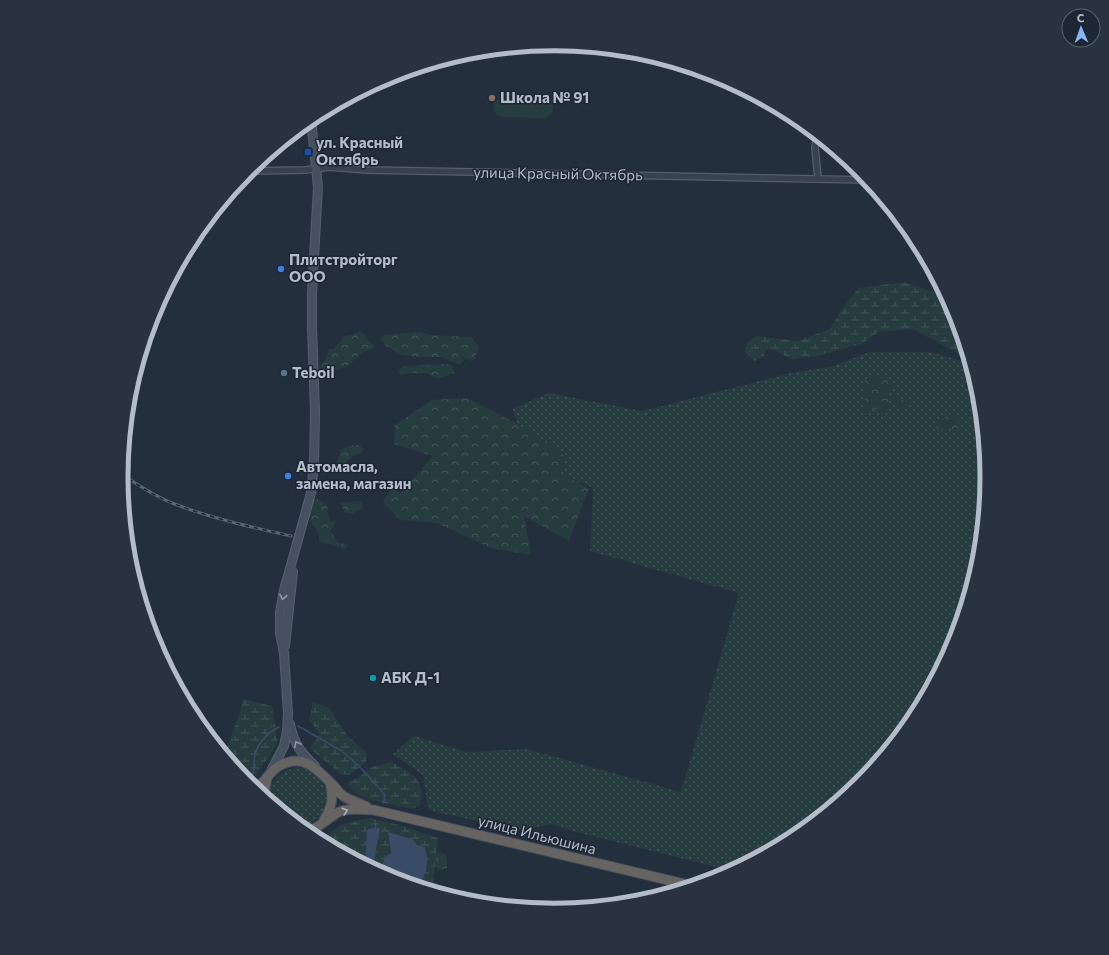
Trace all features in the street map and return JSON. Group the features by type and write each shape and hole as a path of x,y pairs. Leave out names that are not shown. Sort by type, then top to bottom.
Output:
{"highway":[{"path":"260,785 279,767 292,762 306,762 318,769 346,798 374,810"},
{"path":"265,790 269,776"},
{"path":"313,828 328,813 332,804 332,790 330,782"},
{"path":"313,829 335,814 344,810 374,810"},
{"name":"улица Ильюшина","path":"374,810 683,884"}],"main road":[{"path":"269,776 285,742 288,713 284,653 292,583 293,560 311,493 314,467 315,413 312,292 317,210 316,169 312,127"},
{"path":"288,713 296,744 302,753 318,769"}],"street":[{"path":"816,141 815,148 818,178"},
{"name":"улица Красный Октябрь","path":"259,170 282,171 330,167 367,170 859,180"}],"green space":[{"path":"504,96 544,97 552,101 553,106 551,114 544,118 501,117 495,112 494,106 497,100"},
{"path":"905,282 933,292 941,298 949,314 963,356 913,329 879,332 861,344 817,356 792,359 774,350 765,349 764,357 754,361 745,352 747,343 757,336 797,341 830,329 845,304 859,288"},
{"path":"360,331 375,347 363,352 346,367 330,371 326,377 323,378 320,367 325,361 329,349 334,349 344,336 352,335"},
{"path":"420,332 430,335 471,337 479,347 475,358 472,361 465,359 460,365 442,357 417,357 398,354 385,345 380,338 384,335"},
{"path":"869,352 932,352 965,362 973,394 980,450 981,478 977,533 973,561 958,615 949,641 924,691 893,737 875,759 836,798 814,816 768,847 724,869 572,831 553,824 519,830 428,809 423,775 393,754 414,736 467,752 527,749 681,792 739,593 590,551 593,488 563,475 563,454 518,424 512,409 549,393 642,411 791,373 834,366"},
{"path":"445,364 452,366 454,373 437,379 426,373 409,373 401,375 397,371 404,366"},
{"path":"870,375 887,379 892,383 885,418 877,408 871,412 865,411 864,382"},
{"path":"896,393 902,400 910,403 909,409 897,408 892,395"},
{"path":"467,398 518,424 563,454 563,475 589,488 569,541 524,516 531,555 491,548 437,523 400,520 383,502 392,488 401,493 433,456 394,444 395,425 432,400"},
{"path":"953,413 958,420 960,430 937,430 936,424"},
{"path":"358,445 364,449 361,453 353,456 340,467 337,461 341,450 347,446"},
{"path":"315,499 327,505 329,521 337,522 330,531 338,542 348,545 345,549 319,541 319,534 311,521 309,513"},
{"path":"361,501 363,508 351,514 344,512 341,503"},
{"path":"243,699 272,706 278,743 253,779 225,748 227,748"},
{"path":"313,702 329,708 347,735 367,754 366,761 350,775 341,774 309,748 320,735 309,720"},
{"path":"392,762 416,778 421,789 422,796 420,805 412,809 366,799 354,792 347,784 372,767"},
{"path":"298,767 310,771 319,778 325,787 327,797 326,807 321,816 307,825 269,794 270,788 276,778 280,774"},
{"path":"370,818 399,825 438,838 433,883 439,887 391,872 341,847 325,837 342,824"},
{"path":"431,851 446,854 447,869 438,869 430,864"}],"water":[{"path":"372,828 380,828 375,864 365,860 367,830"},
{"path":"388,832 412,839 417,845 425,847 427,867 421,882 383,868 384,860 391,853"}],"waterway":[{"path":"298,726 342,751 359,766 385,795 383,803"},
{"path":"250,776 253,774 255,755 258,746 271,732 279,727"},
{"path":"375,830 376,824"}],"railway":[{"path":"128,478 159,497 186,508 231,522 291,536"}],"place":[{"name":"Школа № 91","path":"492,98"},
{"name":"ул. Красный Октябрь","path":"308,152"},
{"name":"Плитстройторг ООО","path":"281,269"},
{"name":"Teboil","path":"284,373"},
{"name":"Автомасла, замена, магазин","path":"288,476"},
{"name":"АБК Д-1","path":"373,678"}]}
